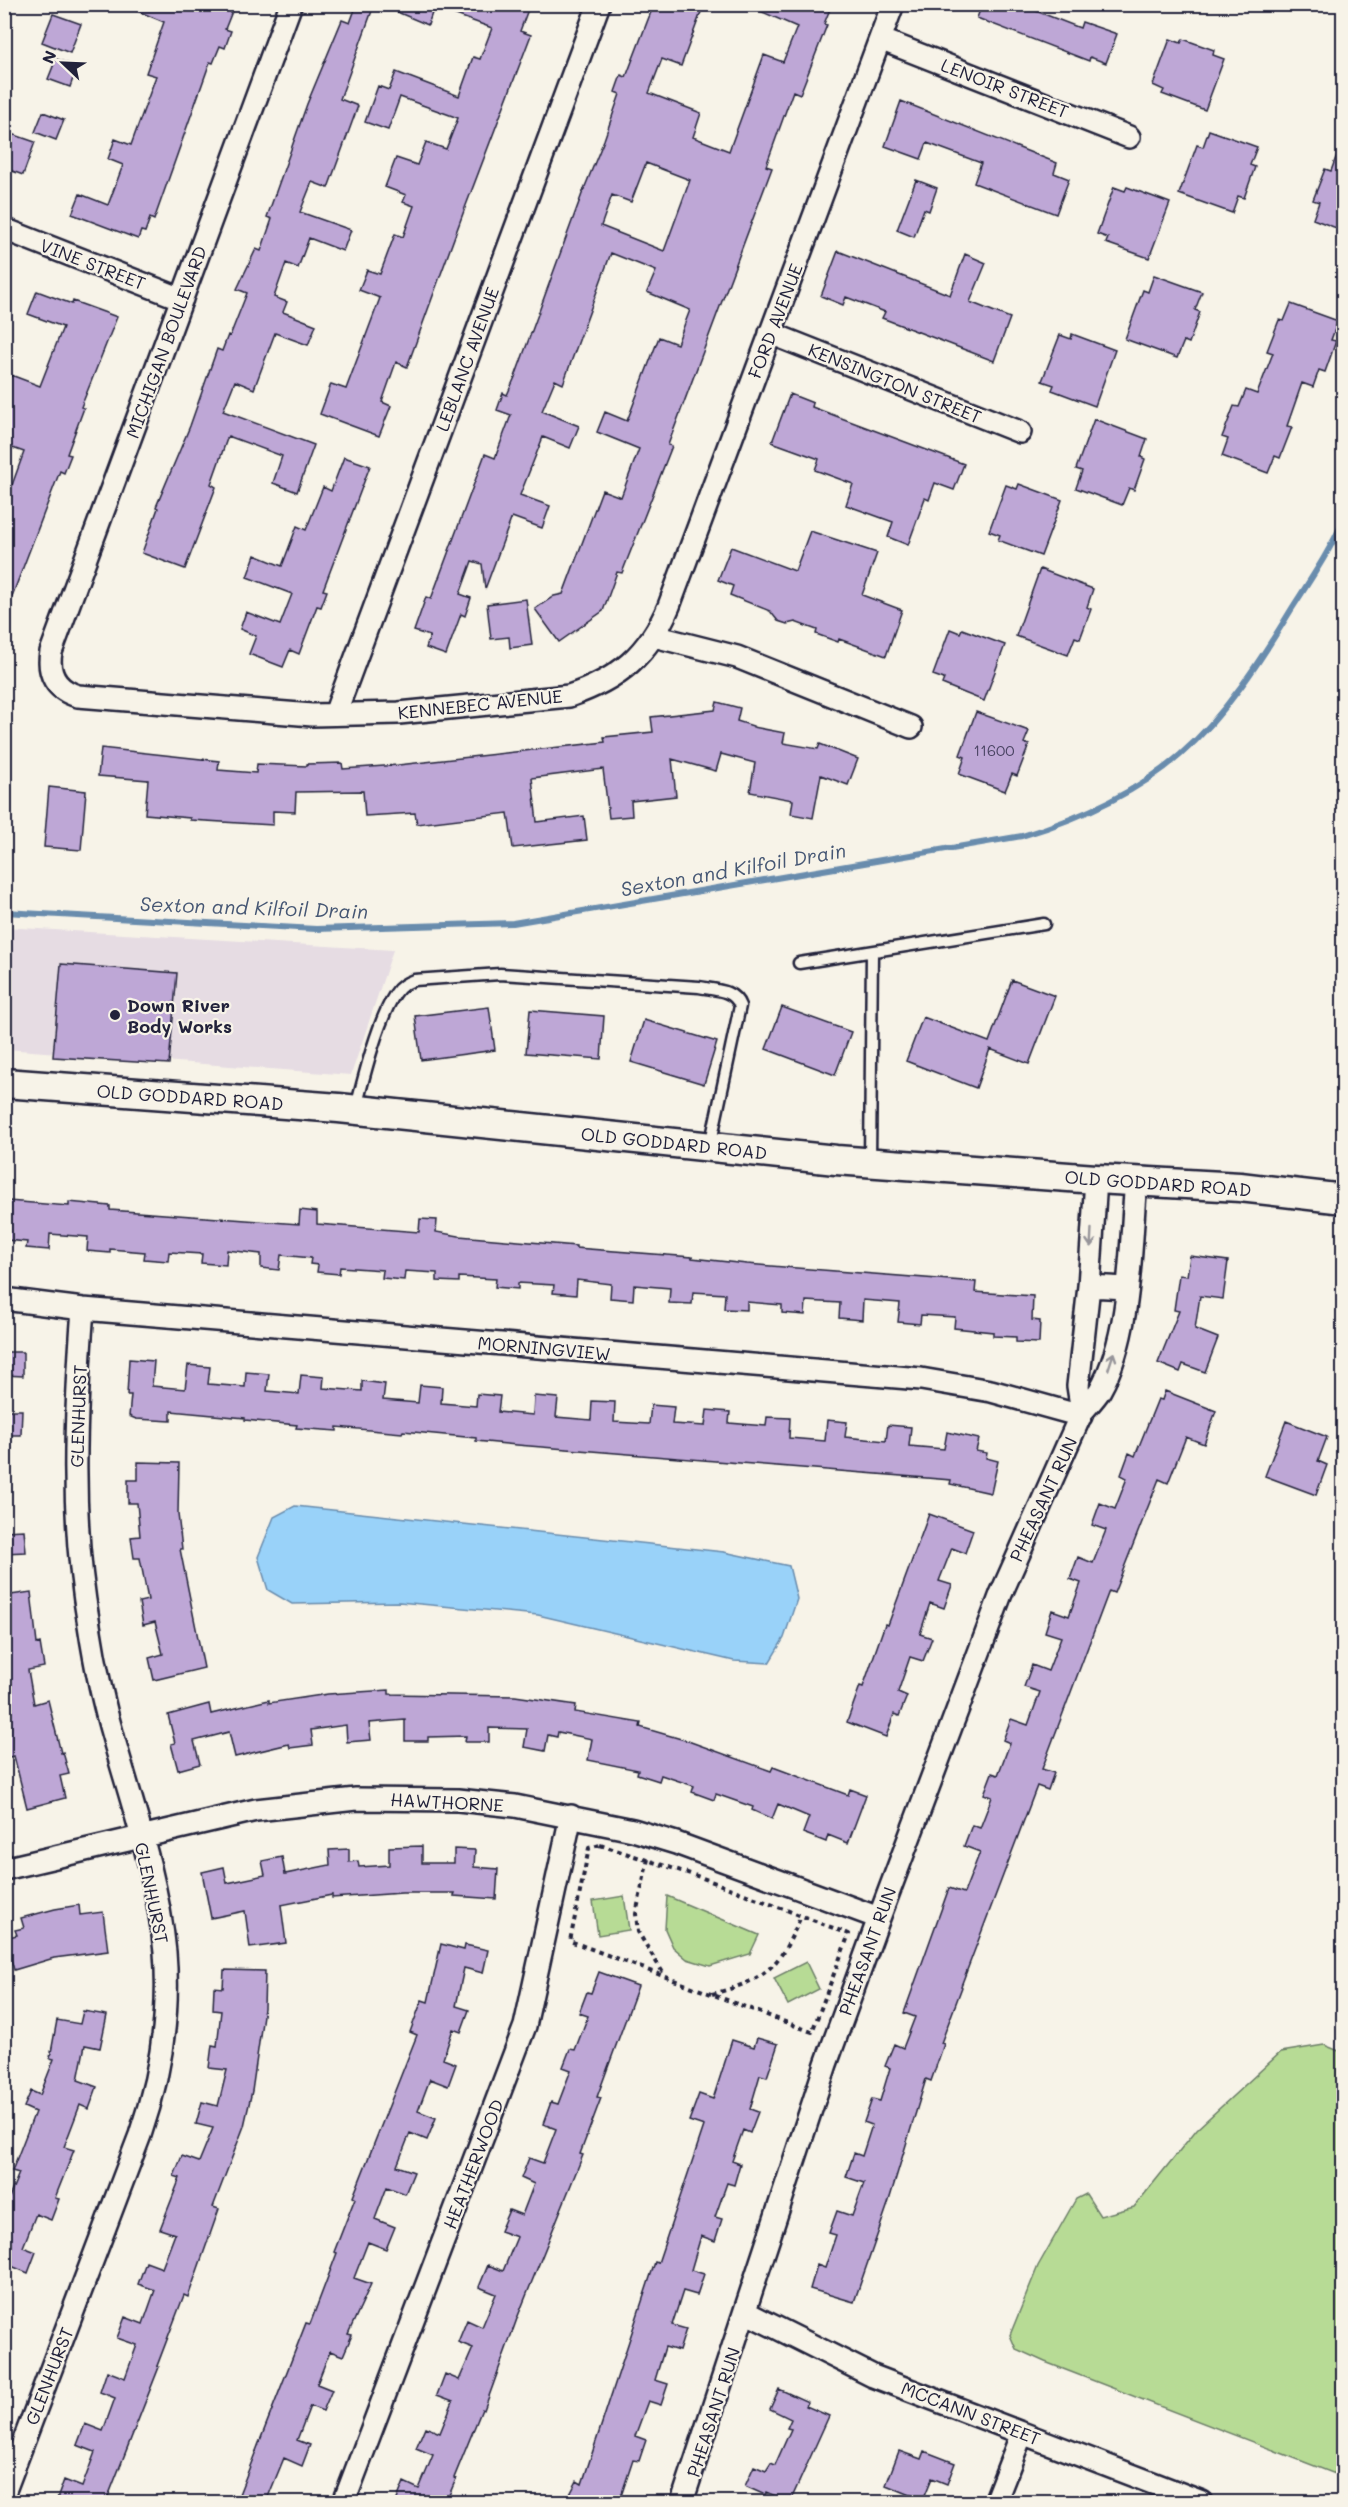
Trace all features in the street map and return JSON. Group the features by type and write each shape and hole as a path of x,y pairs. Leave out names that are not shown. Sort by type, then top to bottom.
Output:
{"street":[{"name":"MICHIGAN BOULEVARD","path":"54,680 49,662 51,652 291,4"},
{"name":"LEBLANC AVENUE","path":"335,714 599,4"},
{"name":"FORD AVENUE","path":"654,636 669,606 893,4"},
{"name":"LENOIR STREET","path":"880,39 1129,137"},
{"name":"VINE STREET","path":"4,229 182,299"},
{"name":"KENSINGTON STREET","path":"770,333 1020,432"},
{"name":"KENNEBEC AVENUE","path":"54,680 62,689 78,696 262,712 399,713 569,696 593,688 615,675 635,659 654,636"},
{"path":"654,636 737,657 911,727"},
{"name":"OLD GODDARD ROAD","path":"4,1083 355,1109 870,1163 1240,1187 1344,1199"},
{"path":"1082,1414 1078,1386 1089,1286 1096,1179"},
{"name":"PHEASANT RUN","path":"682,2502 826,2064 1004,1585 1082,1414 1099,1391 1114,1356 1127,1288 1136,1181"},
{"path":"1089,1286 1127,1288"},
{"name":"MORNINGVIEW","path":"4,1299 83,1309 921,1379 991,1391 1082,1414"},
{"name":"GLENHURST","path":"4,2493 140,2135 156,2078 163,2036 165,1954 161,1922 141,1837 101,1689 82,1573 76,1506 75,1439 83,1309"},
{"name":"HAWTHORNE","path":"4,1869 256,1810 356,1799 458,1800 515,1806 571,1816 676,1843 879,1918"},
{"name":"HEATHERWOOD","path":"344,2502 525,2026 571,1816"},
{"name":"MCCANN STREET","path":"745,2312 873,2376 1202,2502"},
{"path":"995,2502 1022,2433"}],"lane":[{"path":"799,963 1044,924"},
{"path":"870,1163 872,951"},
{"path":"355,1109 387,1010 402,985 414,980 500,974 699,987 729,992 738,999 741,1006 710,1147"}],"path":[{"path":"600,1845 648,1859 849,1934 812,2032 570,1941 589,1848 600,1845"},
{"path":"648,1859 638,1902 638,1932 665,1977"},
{"path":"711,1994 740,1987 762,1977 787,1946 801,1916"}],"shaded area":[{"path":"4,927 393,950 351,1075 5,1049"}],"green space":[{"path":"624,1896 629,1930 598,1935 593,1901"},
{"path":"667,1896 759,1935 750,1954 710,1966 687,1959 673,1947 665,1929"},
{"path":"806,1962 819,1989 788,2005 774,1978"},
{"path":"1324,2045 1344,2053 1343,2477 1016,2349 1010,2335 1038,2266 1076,2199 1086,2194 1100,2216 1134,2207 1197,2129 1281,2052"}],"water":[{"path":"295,1506 724,1552 789,1566 797,1599 784,1638 769,1663 734,1661 538,1615 399,1602 292,1604 268,1590 258,1557 274,1517"}],"building":[{"path":"121,4 235,4 225,29 231,31 225,48 220,46 213,63 210,62 154,220 150,218 145,232 141,231 138,239 72,214 80,194 108,205 123,165 108,159 115,139 131,145 156,76 146,73 164,22"},
{"path":"357,4 373,8 340,99 358,106 328,188 312,182 300,212 351,230 343,251 309,238 298,268 286,263 274,297 287,302 283,312 316,325 308,345 275,333 254,389 235,381 223,411 314,445 297,492 273,483 282,456 228,436 211,484 216,487 185,569 142,553 158,508 156,507 190,426 217,349 222,351 247,293 237,289 256,249 261,251 272,219 267,217 307,104 342,20 350,23"},
{"path":"378,4 530,4 520,31 531,35 407,367 396,362 382,402 391,406 379,436 320,414 331,384 346,389 380,298 359,290 367,270 380,274 395,234 403,237 414,206 403,202 406,195 385,187 396,158 417,165 426,142 446,149 458,118 400,97 388,130 365,122 378,86 389,90 396,72 459,96 473,57 480,59 492,28 434,7 428,25"},
{"path":"654,4 704,4 681,66 662,59 649,93 701,113 693,137 729,151 764,55 783,62 797,27 744,4 832,4 824,24 827,25 800,94 793,91 766,166 772,168 668,445 672,446 622,573 617,572 603,611 559,642 535,609 554,596 563,594 602,490 621,497 639,449 597,432 605,412 627,421 659,337 677,344 690,310 647,292 656,271 611,253 563,384 555,380 542,411 579,426 570,448 543,437 520,495 550,506 542,528 512,517 485,589 482,564 472,561 460,594 471,598 465,616 461,614 446,655 426,648 430,636 414,631 426,597 431,599 485,454 495,458 511,415 497,410 503,393 507,395 515,377 604,140 620,94 615,92 621,75 626,77","holes":["646,163 690,180 664,251 601,226 612,195 631,202"]},
{"path":"982,4 1018,4 1080,28 1082,22 1117,34 1106,63 1090,57 1089,61 977,18"},
{"path":"53,14 81,24 70,53 42,42"},
{"path":"1170,39 1181,43 1183,39 1214,50 1213,55 1224,59 1205,110 1162,94 1164,90 1153,85"},
{"path":"56,59 77,67 70,87 48,79"},
{"path":"901,101 1057,163 1054,173 1069,179 1056,214 974,183 981,163 927,143 921,159 885,146"},
{"path":"43,112 64,120 56,140 35,132"},
{"path":"1209,130 1257,147 1250,165 1255,167 1244,198 1238,196 1232,213 1179,194 1197,145 1203,147"},
{"path":"9,133 35,142 23,175 4,168 4,146"},
{"path":"1342,141 1344,141 1344,231 1313,219 1319,202 1313,200 1325,169 1331,171"},
{"path":"916,180 937,188 929,211 924,209 914,237 897,230"},
{"path":"1114,187 1125,191 1127,187 1170,203 1149,258 1106,243 1108,238 1097,234"},
{"path":"838,251 950,295 965,254 986,263 970,302 1010,318 994,361 882,318 885,312 846,297 843,305 821,296"},
{"path":"1154,275 1202,292 1195,310 1200,312 1189,343 1184,341 1177,358 1125,339 1143,290 1148,292"},
{"path":"37,291 117,317 81,407 84,408 67,454 71,455 64,473 60,471 6,612 4,482 12,485 24,452 4,445 4,393 11,375 40,386 63,327 28,314"},
{"path":"1291,304 1338,321 1331,340 1336,341 1325,372 1319,370 1313,387 1302,383 1287,426 1292,427 1280,458 1275,456 1268,473 1222,456 1228,439 1222,437 1234,406 1239,407 1246,390 1257,394 1273,353 1267,351 1279,320 1284,321"},
{"path":"1072,334 1115,350 1095,406 1052,390 1054,385 1042,381 1060,335 1071,339"},
{"path":"790,394 813,403 812,407 964,464 954,490 935,483 929,500 925,498 908,545 888,537 893,522 846,505 853,484 815,470 819,459 772,442"},
{"path":"1094,419 1147,439 1141,457 1145,459 1134,490 1129,488 1122,505 1076,488 1082,471 1076,469"},
{"path":"344,457 370,466 323,590 327,591 321,607 317,606 299,654 290,650 283,667 249,654 256,636 240,629 246,612 280,625 292,594 247,577 255,555 282,566 297,526 306,530 323,487 331,491"},
{"path":"1019,484 1062,500 1041,556 998,540 1000,535 989,531 1006,485 1017,489"},
{"path":"810,531 877,553 862,595 902,610 886,656 839,639 838,642 816,634 817,630 795,622 787,624 778,621 770,611 730,595 733,586 718,580 731,547 795,571"},
{"path":"1040,569 1093,589 1087,607 1091,609 1080,639 1075,637 1068,655 1016,636"},
{"path":"526,599 532,645 510,648 509,637 491,639 487,604"},
{"path":"950,629 960,633 962,629 1005,645 984,701 942,684 944,679 933,675"},
{"path":"717,702 740,708 737,721 753,727 785,733 783,743 818,749 820,744 858,759 848,785 821,775 813,818 791,814 793,800 750,792 755,763 721,754 716,771 672,759 676,796 631,801 632,816 609,818 603,769 532,778 537,822 584,816 587,840 513,848 508,813 417,824 415,813 365,816 363,791 296,792 295,812 273,811 273,825 190,820 190,818 145,814 148,780 98,776 101,748 219,761 218,770 256,773 257,764 307,766 307,764 342,763 343,769 398,765 605,742 604,737 653,732 651,717 715,710"},
{"path":"976,712 1029,731 1024,743 1029,745 1017,776 1012,774 1005,791 959,774 965,757 960,755"},
{"path":"49,787 86,791 81,850 44,847"},
{"name":"Down River Body Works","path":"61,964 177,973 169,1064 53,1057"},
{"path":"1012,980 1055,996 1029,1064 990,1049 976,1088 906,1061 923,1017 989,1042"},
{"path":"489,1007 495,1050 421,1060 415,1016"},
{"path":"782,1007 851,1032 835,1075 766,1049"},
{"path":"530,1010 604,1016 601,1059 526,1053"},
{"path":"644,1020 717,1042 704,1084 631,1062"},
{"path":"8,1201 69,1206 69,1202 110,1206 110,1210 299,1224 300,1210 317,1212 317,1224 419,1232 420,1219 437,1220 436,1232 459,1236 747,1264 976,1282 975,1292 1033,1296 1032,1320 1040,1321 1039,1343 1016,1342 1016,1337 993,1336 993,1332 954,1328 955,1317 921,1315 920,1324 898,1322 900,1303 863,1300 862,1320 839,1318 840,1303 806,1301 805,1315 782,1313 782,1305 747,1302 747,1310 724,1309 725,1294 693,1292 692,1304 669,1303 670,1288 634,1285 633,1300 610,1298 611,1284 577,1280 576,1295 553,1293 554,1285 518,1283 518,1289 495,1287 496,1279 459,1277 459,1282 437,1281 437,1273 405,1271 404,1280 382,1278 383,1270 340,1267 339,1274 317,1272 318,1265 310,1264 311,1258 281,1255 279,1270 261,1268 261,1254 227,1250 226,1265 201,1263 202,1254 169,1252 168,1261 144,1259 145,1252 110,1249 110,1253 87,1251 88,1237 50,1234 49,1250 26,1248 27,1242 6,1240"},
{"path":"1190,1256 1228,1261 1223,1299 1200,1296 1195,1329 1218,1338 1205,1372 1183,1364 1180,1372 1158,1363 1179,1311 1174,1310 1179,1275 1187,1276"},
{"path":"4,1352 23,1352 23,1376 4,1375"},
{"path":"129,1359 154,1361 152,1386 185,1389 188,1365 210,1367 208,1384 245,1387 246,1372 269,1374 267,1391 299,1394 301,1375 324,1377 323,1388 362,1391 362,1381 385,1384 383,1400 418,1403 420,1385 442,1387 441,1403 476,1406 477,1394 500,1396 498,1412 533,1415 534,1396 558,1398 556,1417 591,1420 592,1401 615,1402 614,1422 649,1424 651,1405 674,1407 672,1424 705,1426 707,1410 730,1412 729,1423 766,1426 767,1417 790,1418 789,1438 825,1441 827,1420 847,1422 845,1437 886,1441 888,1425 911,1427 909,1446 944,1449 947,1432 979,1439 976,1451 987,1453 986,1458 998,1461 991,1493 950,1484 951,1480 517,1445 476,1441 476,1438 403,1431 402,1433 337,1427 337,1431 296,1428 297,1425 171,1411 171,1421 136,1419 129,1416 131,1395 127,1395"},
{"path":"1165,1391 1216,1411 1204,1444 1186,1437 1168,1483 1159,1479 1114,1593 1109,1591 1042,1769 1054,1773 1048,1790 1037,1786 961,1986 941,2043 944,2044 931,2081 926,2079 888,2204 854,2302 810,2289 817,2265 825,2268 836,2235 829,2233 837,2211 852,2216 864,2183 846,2177 854,2153 862,2156 872,2125 864,2122 872,2099 880,2101 890,2068 885,2066 894,2044 903,2048 915,2017 904,2013 949,1888 964,1893 980,1852 964,1846 972,1825 980,1828 992,1797 984,1794 992,1773 998,1775 1010,1743 1003,1740 1011,1719 1028,1725 1040,1692 1024,1687 1032,1665 1048,1671 1061,1637 1045,1632 1052,1610 1069,1616 1081,1583 1070,1579 1078,1557 1093,1563 1106,1530 1092,1525 1100,1503 1115,1509 1127,1478 1121,1475 1129,1453 1135,1456 1158,1399 1162,1400"},
{"path":"4,1410 22,1410 21,1435 4,1435"},
{"path":"1286,1421 1327,1437 1318,1461 1327,1465 1316,1495 1265,1476"},
{"path":"138,1462 179,1463 178,1514 182,1549 180,1549 204,1668 154,1680 149,1658 163,1654 155,1622 143,1625 139,1602 148,1600 140,1558 134,1558 131,1537 140,1536 137,1503 128,1503 128,1480 138,1480"},
{"path":"929,1514 973,1530 965,1553 952,1548 939,1581 952,1585 944,1608 930,1603 920,1634 932,1638 923,1661 910,1657 898,1692 907,1696 899,1716 894,1714 886,1737 847,1722 860,1686 863,1687 885,1624 888,1625"},
{"path":"24,1530 26,1552 4,1553 4,1531"},
{"path":"31,1592 37,1644 40,1643 44,1667 28,1670 34,1704 48,1700 61,1753 63,1752 69,1774 60,1776 65,1798 27,1808 14,1756 5,1758 4,1596"},
{"path":"389,1690 389,1694 515,1696 576,1705 575,1712 641,1723 640,1727 688,1741 771,1771 773,1767 848,1795 850,1789 866,1795 848,1843 828,1835 826,1842 803,1833 809,1817 778,1804 772,1819 752,1810 753,1807 716,1794 714,1800 692,1792 694,1786 661,1775 659,1781 637,1774 638,1770 588,1760 592,1739 558,1732 557,1737 548,1735 545,1751 524,1747 527,1729 489,1728 489,1742 465,1742 466,1736 428,1737 428,1741 405,1741 405,1720 369,1723 371,1740 347,1742 346,1725 311,1730 313,1745 290,1748 289,1744 235,1757 229,1732 194,1741 200,1764 178,1770 171,1744 175,1743 168,1715 209,1704 211,1714 269,1700 269,1703 328,1694"},
{"path":"422,1846 422,1863 454,1863 454,1849 475,1850 474,1867 498,1869 496,1899 454,1896 455,1893 402,1893 332,1898 332,1895 281,1905 286,1943 250,1948 245,1911 211,1918 202,1872 224,1867 227,1883 265,1875 262,1861 282,1857 285,1874 330,1865 329,1850 349,1849 349,1862 358,1861 359,1867 389,1865 389,1847"},
{"path":"79,1905 80,1915 103,1912 108,1951 54,1958 14,1970 5,1938 17,1935 15,1930 24,1928 21,1918"},
{"path":"441,1944 464,1950 465,1945 488,1950 483,1973 464,1968 456,2006 469,2010 461,2032 453,2029 443,2059 456,2064 448,2086 430,2079 418,2111 436,2118 427,2140 410,2133 397,2166 414,2172 405,2194 387,2187 375,2219 395,2227 386,2249 368,2242 354,2278 371,2284 348,2334 352,2335 343,2356 330,2351 317,2384 332,2390 323,2411 310,2406 297,2440 310,2445 302,2466 284,2458 266,2502 236,2502 306,2323 310,2324 337,2253 334,2252 355,2198 353,2197 417,2035 410,2032 422,2000 428,2002"},
{"path":"224,1970 265,1971 264,2008 252,2091 244,2126 213,2207 219,2209 188,2297 184,2295 157,2366 159,2367 108,2497 118,2502 56,2502 64,2480 82,2487 95,2452 77,2445 85,2424 103,2431 115,2398 100,2392 107,2371 125,2378 137,2345 117,2338 125,2317 143,2324 155,2290 138,2284 146,2262 162,2268 175,2234 160,2229 180,2178 174,2176 182,2156 199,2162 213,2128 196,2124 202,2102 218,2106 227,2070 209,2068 212,2045 217,2046 221,2011 213,2010 214,1987 223,1988"},
{"path":"599,1972 638,1986 597,2097 601,2098 580,2154 583,2155 518,2316 484,2410 482,2409 454,2478 456,2479 447,2500 452,2502 396,2502 404,2482 419,2489 433,2455 416,2448 425,2427 440,2433 453,2401 437,2395 445,2374 459,2380 473,2348 458,2342 467,2320 482,2327 496,2294 479,2287 488,2265 503,2271 517,2237 500,2231 509,2210 522,2215 534,2184 521,2178 529,2158 543,2163 556,2129 543,2124 551,2102 558,2104 571,2070 563,2067 570,2049 575,2050 588,2016 579,2013 587,1992 591,1993"},
{"path":"83,2011 107,2015 100,2048 85,2045 78,2080 97,2087 89,2109 80,2105 64,2147 74,2150 55,2198 59,2199 51,2220 36,2214 23,2247 36,2252 28,2273 4,2263 4,2210 19,2173 12,2171 35,2112 24,2107 31,2091 40,2095 54,2059 50,2058 57,2020 80,2024"},
{"path":"757,2038 778,2044 767,2077 760,2075 750,2109 758,2112 750,2133 743,2130 732,2161 740,2164 734,2185 727,2183 715,2217 722,2219 715,2241 701,2236 691,2270 704,2274 697,2295 683,2291 672,2325 686,2329 679,2351 665,2347 655,2380 668,2384 661,2405 648,2401 635,2436 646,2440 639,2461 633,2460 619,2502 566,2502 577,2481 582,2484 655,2262 658,2263 704,2126 689,2121 699,2094 713,2099 732,2040 754,2047"},
{"path":"779,2389 808,2402 806,2406 829,2416 790,2502 745,2486 754,2466 766,2471 771,2463 775,2465 791,2429 787,2428 791,2419 770,2409"},
{"path":"899,2451 921,2459 924,2451 955,2463 947,2484 932,2478 923,2500 886,2485"}],"waterway":[{"name":"Sexton and Kilfoil Drain","path":"4,912 316,929 513,923 1022,836 1064,822 1125,793 1163,769 1196,740 1227,705 1254,668 1319,565 1344,519"},
{"path":"1335,540 1344,545"}],"place":[{"name":"Down River Body Works","path":"115,1015"}]}
